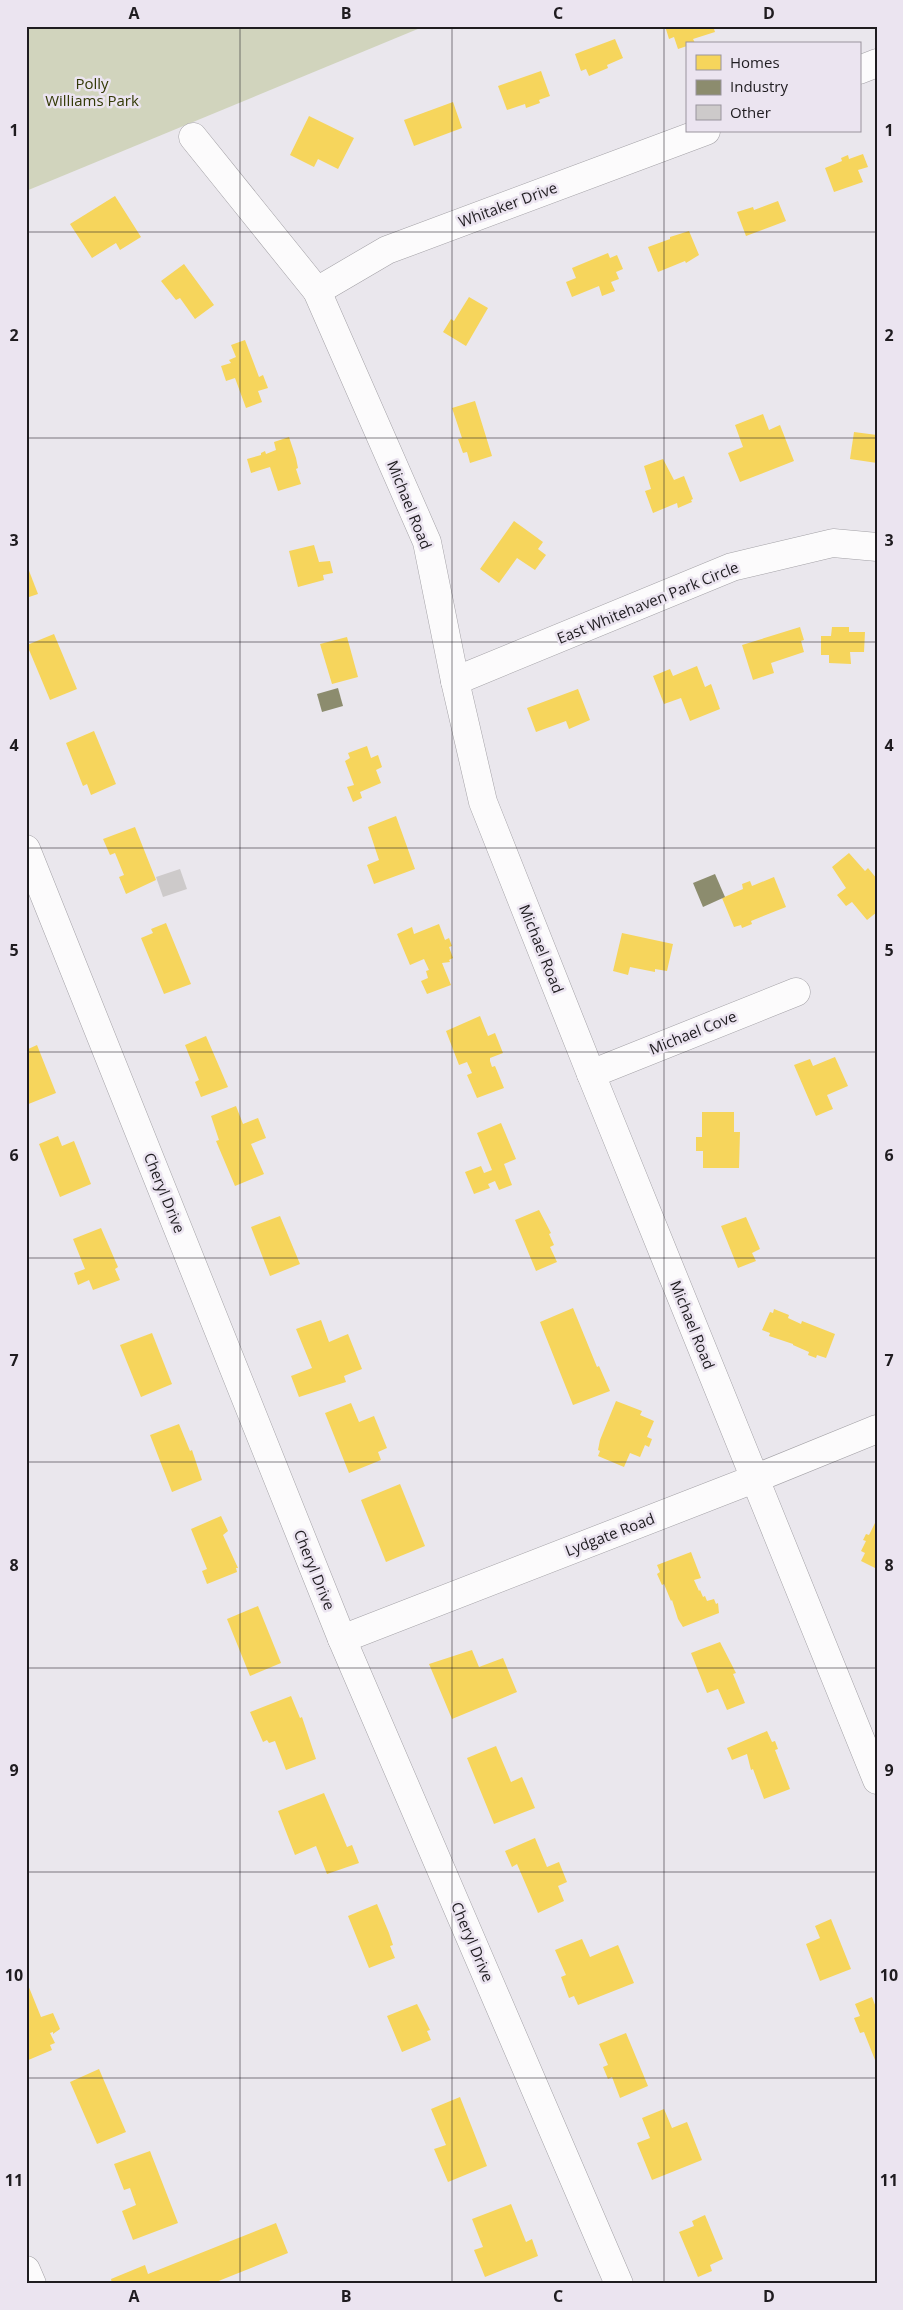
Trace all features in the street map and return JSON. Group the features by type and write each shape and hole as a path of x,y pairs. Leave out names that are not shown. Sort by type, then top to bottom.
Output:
{"street":[{"path":"860,70 877,64"},
{"name":"Whitaker Drive","path":"317,291 387,250 703,132"},
{"name":"Michael Road","path":"192,137 317,291 427,542 455,681 484,802 591,1074 877,1780"},
{"name":"East Whitehaven Park Circle","path":"455,681 732,567 833,543 877,547"},
{"name":"Cheryl Drive","path":"26,849 342,1639 619,2284"},
{"name":"Michael Cove","path":"591,1074 796,992"},
{"name":"Lydgate Road","path":"342,1639 754,1479 877,1429"},
{"path":"26,2270 32,2284"}],"green space":[{"name":"Polly Williams Park","path":"26,26 425,26 26,191"}],"building: Homes":[{"path":"665,26 723,26 714,29 715,32 693,39 694,42 686,42 686,46 678,49 674,37 669,39"},
{"path":"615,39 623,58 607,65 608,68 589,76 586,69 581,71 575,54"},
{"path":"541,71 550,96 539,100 540,103 526,108 525,104 507,110 498,86"},
{"path":"453,102 462,128 414,146 404,120"},
{"path":"309,116 354,138 338,169 318,159 314,167 290,155"},
{"path":"863,154 868,167 858,170 863,182 834,192 825,168 842,161 841,158 848,155 849,159"},
{"path":"115,196 141,237 120,250 116,243 92,258 70,224"},
{"path":"778,201 786,221 746,236 737,212 753,207 754,210"},
{"path":"689,231 699,255 686,263 685,261 658,272 648,247"},
{"path":"608,253 610,258 617,255 623,269 616,272 619,279 611,282 615,291 602,296 599,286 572,297 566,282 576,278 572,268"},
{"path":"184,264 214,305 195,319 180,298 176,300 161,281"},
{"path":"469,297 488,308 466,346 443,332 451,319 454,321"},
{"path":"245,340 259,377 263,375 268,388 258,391 262,402 246,408 235,378 226,381 221,366 231,363 229,360 236,357 231,345"},
{"path":"475,401 492,456 470,463 467,452 463,453 458,439 462,438 452,408"},
{"path":"763,414 769,430 780,425 794,461 740,482 728,453 743,447 735,425"},
{"path":"854,432 877,435 877,463 850,459"},
{"path":"289,437 296,458 298,468 296,469 301,484 278,491 270,467 251,473 247,459 261,455 265,451 266,454 276,450 274,442"},
{"path":"663,459 674,480 684,476 693,499 691,500 692,502 678,508 677,503 653,513 645,491 651,489 644,466"},
{"path":"514,521 543,542 538,549 546,555 535,570 517,558 499,583 480,569"},
{"path":"314,545 319,562 330,561 333,573 323,575 324,580 298,587 289,551"},
{"path":"26,563 38,594 26,598"},
{"path":"800,627 804,640 801,641 804,652 771,663 774,673 753,680 742,645"},
{"path":"832,627 849,627 849,632 865,632 864,652 850,652 851,664 829,663 829,655 821,655 821,636 831,636"},
{"path":"54,634 77,689 50,700 27,645"},
{"path":"347,637 358,677 332,684 320,644"},
{"path":"697,666 705,687 711,684 720,709 690,721 681,698 664,704 653,676 670,669 673,676"},
{"path":"578,689 590,720 569,729 566,721 536,732 527,708"},
{"path":"94,731 116,784 91,795 87,784 83,786 66,743"},
{"path":"367,746 371,758 378,755 382,767 376,770 381,783 360,792 362,798 353,802 347,787 354,785 345,761 350,758 348,753"},
{"path":"396,816 415,869 374,884 367,865 379,860 368,827"},
{"path":"135,827 156,880 126,894 119,877 124,875 115,853 110,855 103,839"},
{"path":"849,853 865,871 868,868 877,879 877,912 867,920 852,902 846,906 837,895 846,888 832,867"},
{"path":"774,877 786,907 751,921 752,924 742,928 741,925 734,927 722,898 743,889 742,884 750,881 752,886"},
{"path":"166,923 191,984 164,994 141,938 153,933 151,929"},
{"path":"439,924 445,940 449,938 452,946 449,947 453,958 449,960 450,962 442,963 451,985 427,994 421,981 428,978 426,971 429,970 424,959 410,965 397,934 412,927 414,934"},
{"path":"622,933 673,944 667,971 655,969 655,972 630,967 628,975 613,971"},
{"path":"480,1016 488,1036 495,1033 503,1053 490,1058 490,1061 492,1067 495,1066 504,1088 477,1098 467,1075 472,1073 467,1062 459,1065 446,1031"},
{"path":"206,1036 228,1087 201,1097 195,1082 199,1080 185,1045"},
{"path":"37,1045 56,1093 26,1105 26,1050"},
{"path":"835,1057 848,1086 827,1095 833,1109 816,1116 794,1065 810,1059 813,1066"},
{"path":"236,1106 243,1124 258,1118 266,1138 251,1144 264,1174 235,1186 216,1141 219,1140 211,1116"},
{"path":"702,1112 734,1112 734,1132 740,1132 739,1168 703,1168 703,1151 696,1151 696,1137 702,1137"},
{"path":"501,1123 516,1159 504,1164 512,1185 499,1190 495,1181 488,1184 490,1188 474,1194 465,1172 481,1166 484,1173 492,1170 477,1133"},
{"path":"58,1136 62,1146 74,1141 91,1184 60,1197 39,1144"},
{"path":"539,1210 551,1233 549,1234 554,1245 550,1247 557,1262 536,1271 515,1220"},
{"path":"280,1216 300,1264 270,1276 251,1227"},
{"path":"746,1217 760,1249 752,1253 756,1261 738,1268 721,1226"},
{"path":"101,1228 118,1267 115,1269 120,1280 93,1290 89,1280 78,1285 74,1273 85,1269 73,1239"},
{"path":"573,1308 597,1367 599,1366 610,1391 573,1405 540,1322"},
{"path":"774,1309 789,1315 788,1318 801,1324 802,1321 835,1334 826,1358 817,1355 816,1358 808,1355 809,1352 769,1336 770,1333 762,1330 770,1312 773,1313"},
{"path":"321,1320 329,1342 348,1334 362,1369 344,1376 346,1382 299,1397 291,1376 312,1368 296,1329"},
{"path":"152,1333 172,1384 141,1397 120,1345"},
{"path":"616,1401 642,1411 640,1415 654,1421 647,1437 652,1439 649,1447 645,1445 640,1457 630,1453 624,1467 598,1456 600,1440"},
{"path":"351,1403 359,1422 374,1416 387,1448 378,1452 381,1460 349,1473 325,1413"},
{"path":"179,1424 190,1451 192,1450 202,1480 172,1492 150,1435"},
{"path":"400,1484 425,1546 386,1562 361,1500"},
{"path":"221,1516 228,1531 223,1535 238,1568 236,1568 237,1572 207,1584 202,1571 207,1569 191,1529"},
{"path":"875,1523 877,1524 877,1569 861,1561 865,1553 861,1551 866,1541 863,1540 866,1534 869,1535"},
{"path":"691,1552 701,1578 694,1580 699,1591 703,1597 705,1596 707,1601 714,1599 716,1604 718,1603 719,1613 683,1627 678,1619 672,1600 657,1574 660,1572 657,1565"},
{"path":"258,1606 281,1663 250,1676 227,1619"},
{"path":"720,1642 736,1673 733,1674 745,1703 727,1710 718,1689 707,1693 691,1653"},
{"path":"472,1650 479,1667 503,1658 517,1692 452,1719 429,1664"},
{"path":"291,1696 300,1718 302,1717 316,1759 286,1770 275,1741 269,1743 267,1740 263,1742 250,1712"},
{"path":"767,1731 772,1742 775,1741 778,1749 775,1750 790,1789 764,1799 753,1769 751,1770 747,1754 732,1760 727,1748"},
{"path":"496,1746 511,1782 522,1777 535,1808 494,1824 467,1758"},
{"path":"324,1793 347,1847 352,1845 359,1863 327,1874 316,1846 295,1855 278,1811"},
{"path":"535,1838 547,1867 559,1862 567,1882 558,1886 564,1901 538,1913 517,1864 512,1867 505,1851"},
{"path":"377,1904 393,1945 390,1946 395,1958 369,1968 348,1916"},
{"path":"831,1919 851,1969 820,1981 806,1944 820,1938 815,1926"},
{"path":"582,1939 590,1957 618,1945 634,1983 578,2005 574,1996 569,1998 561,1977 566,1975 555,1950"},
{"path":"26,1980 41,2017 53,2013 60,2029 53,2034 53,2032 50,2033 55,2043 50,2045 52,2050 26,2061"},
{"path":"872,1997 877,2010 877,2059 875,2060 864,2032 860,2033 854,2018 860,2016 855,2004"},
{"path":"417,2004 430,2030 427,2031 431,2040 402,2052 387,2016"},
{"path":"626,2033 648,2086 620,2098 612,2077 608,2079 603,2067 608,2065 599,2044"},
{"path":"99,2069 126,2132 97,2144 70,2082"},
{"path":"460,2097 487,2166 448,2182 434,2149 446,2145 431,2109"},
{"path":"664,2109 672,2128 687,2122 702,2160 652,2180 637,2143 650,2138 642,2118"},
{"path":"150,2151 178,2223 133,2240 122,2211 136,2205 130,2188 124,2190 114,2164"},
{"path":"511,2204 526,2242 532,2239 538,2256 485,2277 474,2250 483,2247 472,2219"},
{"path":"705,2215 723,2259 710,2265 712,2271 698,2277 679,2232 694,2226 692,2221"},
{"path":"276,2223 288,2253 211,2284 112,2284 111,2279 145,2265 148,2274"}],"building: Industry":[{"path":"338,688 343,706 322,712 317,694"},
{"path":"715,874 725,897 703,907 693,883"}],"building: Other":[{"path":"180,869 187,889 163,897 156,877"}]}
